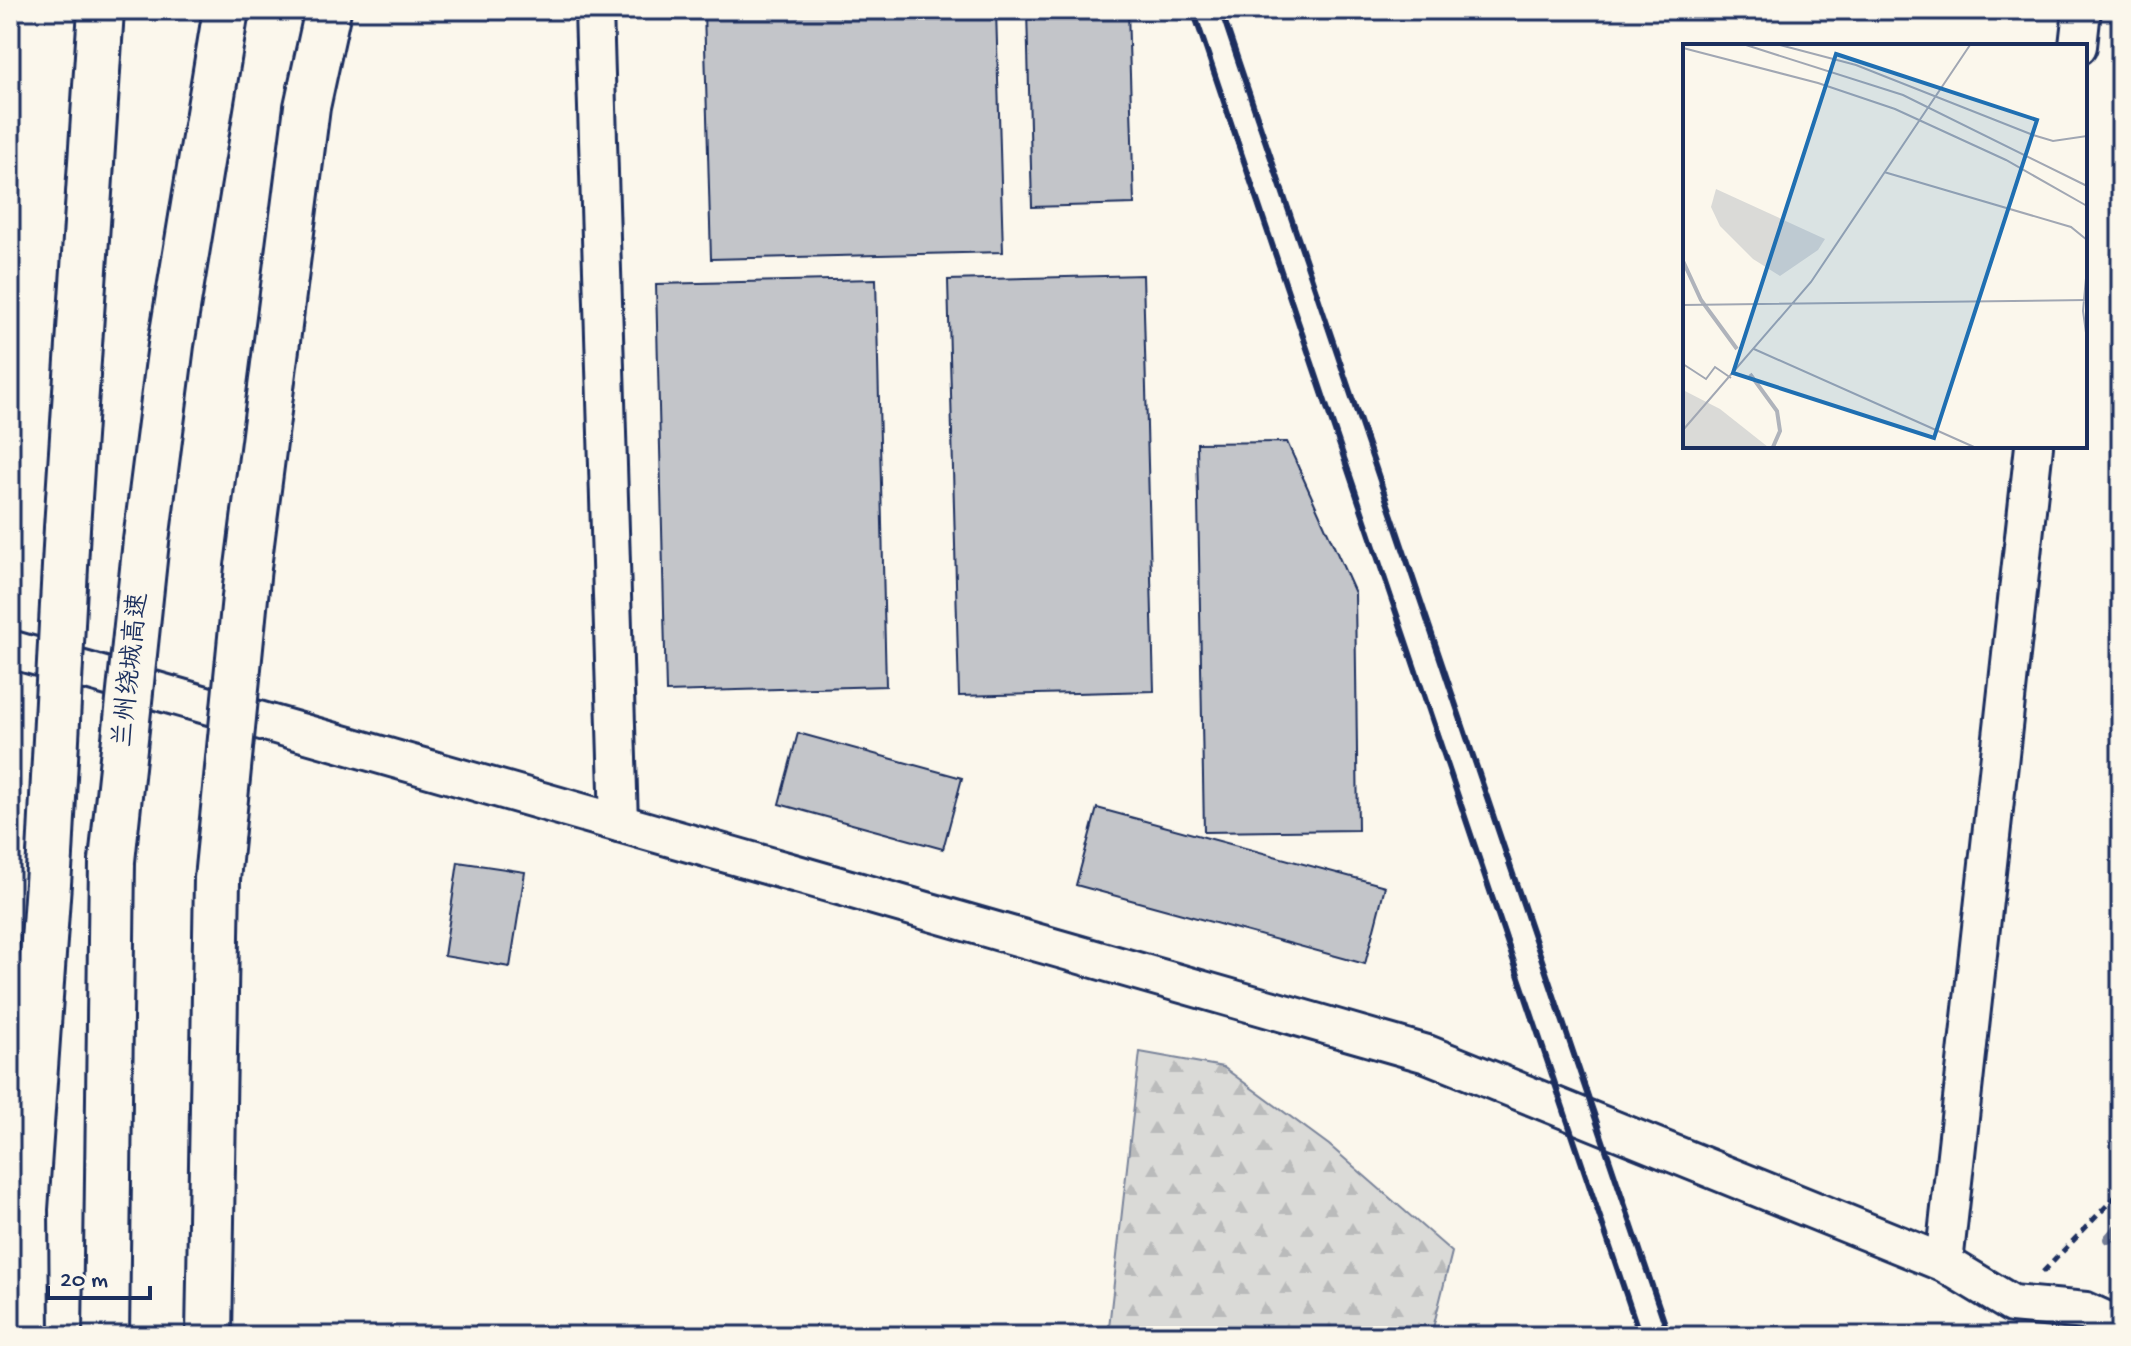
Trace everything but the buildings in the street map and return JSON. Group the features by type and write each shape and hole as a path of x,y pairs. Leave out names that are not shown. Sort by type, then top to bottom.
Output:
{"highway":[{"path":"26,1336 25,1209 50,855 67,528 101,10"},
{"name":"兰州绕城高速","path":"106,1336 112,861 146,541 171,345 226,10"},
{"path":"209,1336 217,879 248,567 307,107 328,10"}],"street":[{"path":"594,10 619,823"},
{"path":"2078,44 2082,10"},
{"path":"1944,1263 2034,448"},
{"path":"10,649 1427,1054 1944,1263 2012,1304 2086,1311 2121,1327"}],"path":[{"path":"2012,1304 2117,1195 2121,1187"}],"green space":[{"path":"1140,1052 1223,1067 1329,1145 1452,1252 1431,1336 1108,1336"}],"waterway":[{"path":"2108,1239 2121,1224"}],"railway":[{"path":"1193,10 1640,1336"},
{"path":"1221,10 1669,1336"}]}
